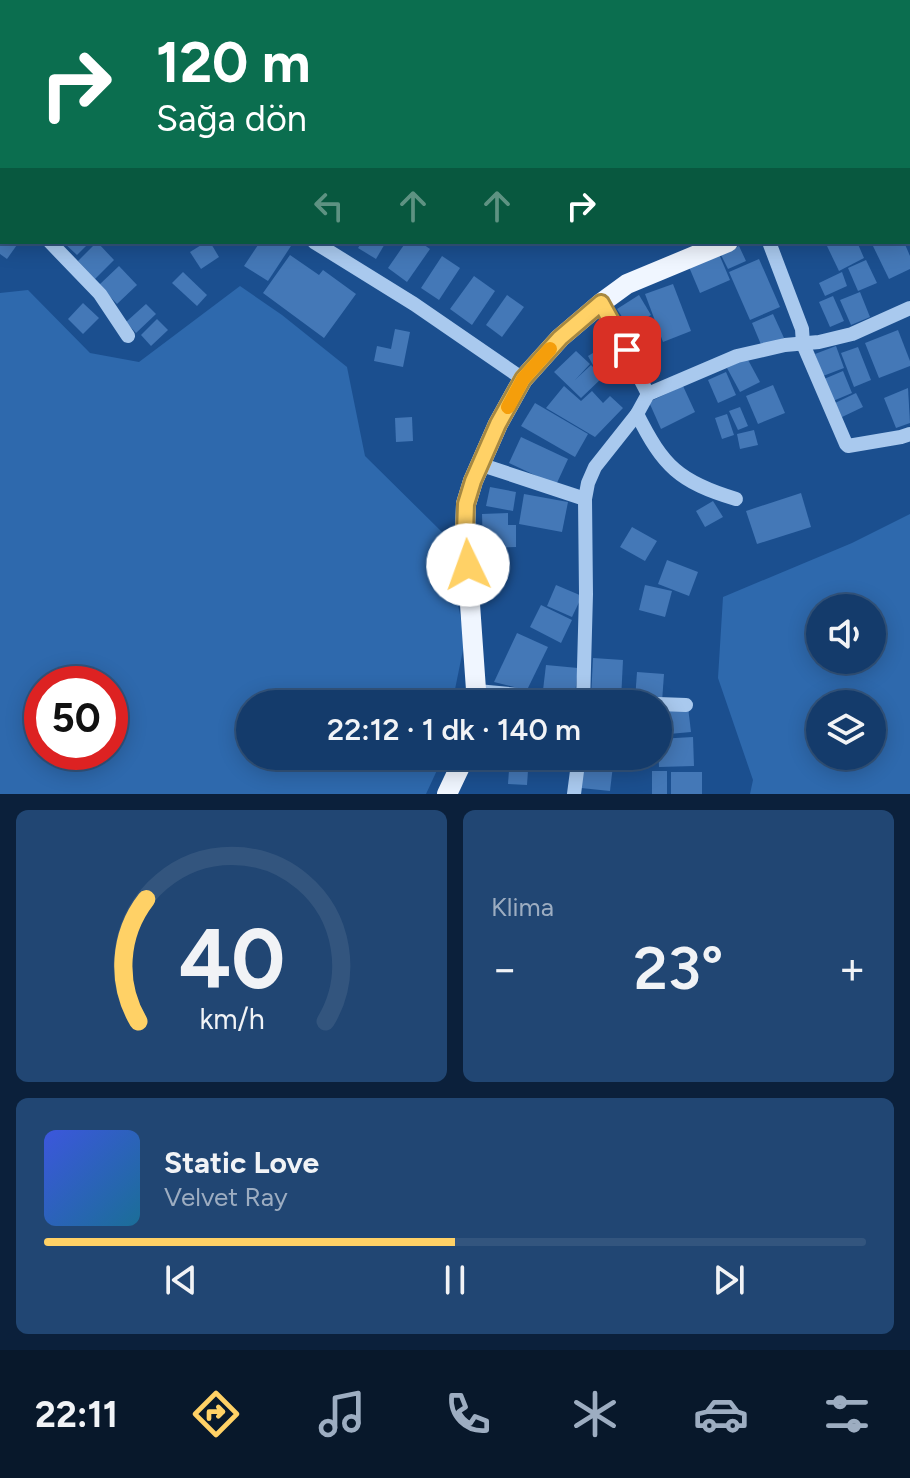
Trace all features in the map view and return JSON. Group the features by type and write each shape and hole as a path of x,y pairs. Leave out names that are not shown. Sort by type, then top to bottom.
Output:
{"main road":[{"path":"476,690 465,533 466,504 479,464 498,424 523,379 560,338 601,303 627,284 723,244"},
{"path":"447,794 458,770"}],"street":[{"path":"52,244 100,294 128,336"},
{"path":"317,244 414,304 523,379"},
{"path":"770,244 802,329 803,344 846,444 910,434"},
{"path":"601,303 648,394"},
{"path":"583,690 585,499 588,483 595,467 637,414 648,394 737,356 852,334 910,308"},
{"path":"637,414 653,445 667,463 696,485 736,499"},
{"path":"479,464 585,499"},
{"path":"672,705 686,705"},
{"path":"574,794 577,770"}],"shaded area":[{"path":"240,286 347,367 365,456 444,534 465,640 455,690 236,690 236,770 437,770 426,794 0,794 0,293 28,290 90,353 139,362"},
{"path":"910,514 910,794 750,794 753,780 718,678 723,597 852,543"}],"building":[{"path":"0,244 18,244 7,259 0,254"},
{"path":"65,244 88,244 77,255"},
{"path":"95,244 99,244 114,260 95,279 78,261"},
{"path":"203,244 211,244 219,257 201,269 190,252"},
{"path":"259,244 291,246 268,281 244,266"},
{"path":"361,244 385,244 376,259 358,248"},
{"path":"405,244 423,244 430,249 407,282 388,268"},
{"path":"858,244 864,258 839,271 827,246"},
{"path":"872,244 905,244 910,256 910,269 889,279"},
{"path":"739,246 746,261 728,269 720,253"},
{"path":"719,254 730,280 700,293 689,267"},
{"path":"290,255 319,275 323,270 356,294 324,338 263,293"},
{"path":"442,256 460,268 439,300 421,288"},
{"path":"759,259 780,307 750,320 729,272"},
{"path":"866,260 877,283 858,291 848,268"},
{"path":"119,266 137,285 117,304 99,285"},
{"path":"183,272 207,295 197,306 172,283"},
{"path":"842,272 847,286 825,296 819,283"},
{"path":"474,276 495,291 472,325 450,309"},
{"path":"673,284 691,331 663,342 645,294"},
{"path":"860,292 870,317 851,325 840,300"},
{"path":"507,295 524,307 502,337 486,325"},
{"path":"639,295 651,315 629,328 617,309"},
{"path":"833,296 844,321 830,327 819,302"},
{"path":"83,303 99,318 83,334 68,319"},
{"path":"146,304 156,314 136,333 126,322"},
{"path":"773,314 784,338 762,347 752,323"},
{"path":"157,319 168,330 151,346 141,335"},
{"path":"395,329 410,332 403,367 374,361 377,346 391,349"},
{"path":"898,330 910,366 879,378 865,343"},
{"path":"836,346 844,368 823,376 815,354"},
{"path":"603,347 609,357 594,367 588,356"},
{"path":"858,347 871,380 854,387 841,353"},
{"path":"576,351 590,364 575,380 591,365 603,377 581,398 554,372"},
{"path":"747,358 760,382 740,392 727,368"},
{"path":"843,371 852,393 833,401 824,379"},
{"path":"726,372 736,395 718,403 708,380"},
{"path":"773,385 785,413 758,424 746,396"},
{"path":"564,386 581,401 592,391 603,403 610,396 623,408 595,437 546,408"},
{"path":"683,386 695,412 661,429 649,402"},
{"path":"908,388 910,423 896,428 884,398"},
{"path":"856,393 863,407 842,417 835,403"},
{"path":"535,403 588,434 575,457 521,426"},
{"path":"740,407 748,426 738,430 729,411"},
{"path":"727,414 734,435 722,439 715,418"},
{"path":"412,417 413,441 396,442 395,418"},
{"path":"754,430 758,445 740,449 737,434"},
{"path":"521,437 568,459 556,485 509,463"},
{"path":"490,487 516,492 513,511 486,506"},
{"path":"801,493 811,527 757,544 746,511"},
{"path":"524,494 568,502 562,532 519,524"},
{"path":"713,501 723,517 705,527 696,511"},
{"path":"508,513 508,525 516,525 516,547 483,548 482,514"},
{"path":"632,527 657,541 645,561 620,547"},
{"path":"667,560 698,572 689,596 658,584"},
{"path":"556,585 582,596 572,617 547,606"},
{"path":"645,585 672,591 665,617 639,610"},
{"path":"541,605 572,620 561,643 530,627"},
{"path":"517,633 548,647 527,690 494,682"},
{"path":"593,658 623,660 622,690 591,690"},
{"path":"546,665 578,668 575,690 543,690"},
{"path":"637,672 664,674 663,690 636,690"},
{"path":"688,707 691,732 672,734 672,709"},
{"path":"693,737 694,766 672,767 672,738"},
{"path":"509,770 528,770 527,785 508,784"},
{"path":"583,770 612,770 610,791 581,788"},
{"path":"652,771 667,771 667,794 652,794"},
{"path":"671,772 702,772 702,794 671,794"}],"slow traffic":[{"path":"508,407 523,379 550,349"}],"route":[{"path":"468,565 466,504 479,464 523,379 560,338 601,303 627,350"}]}
